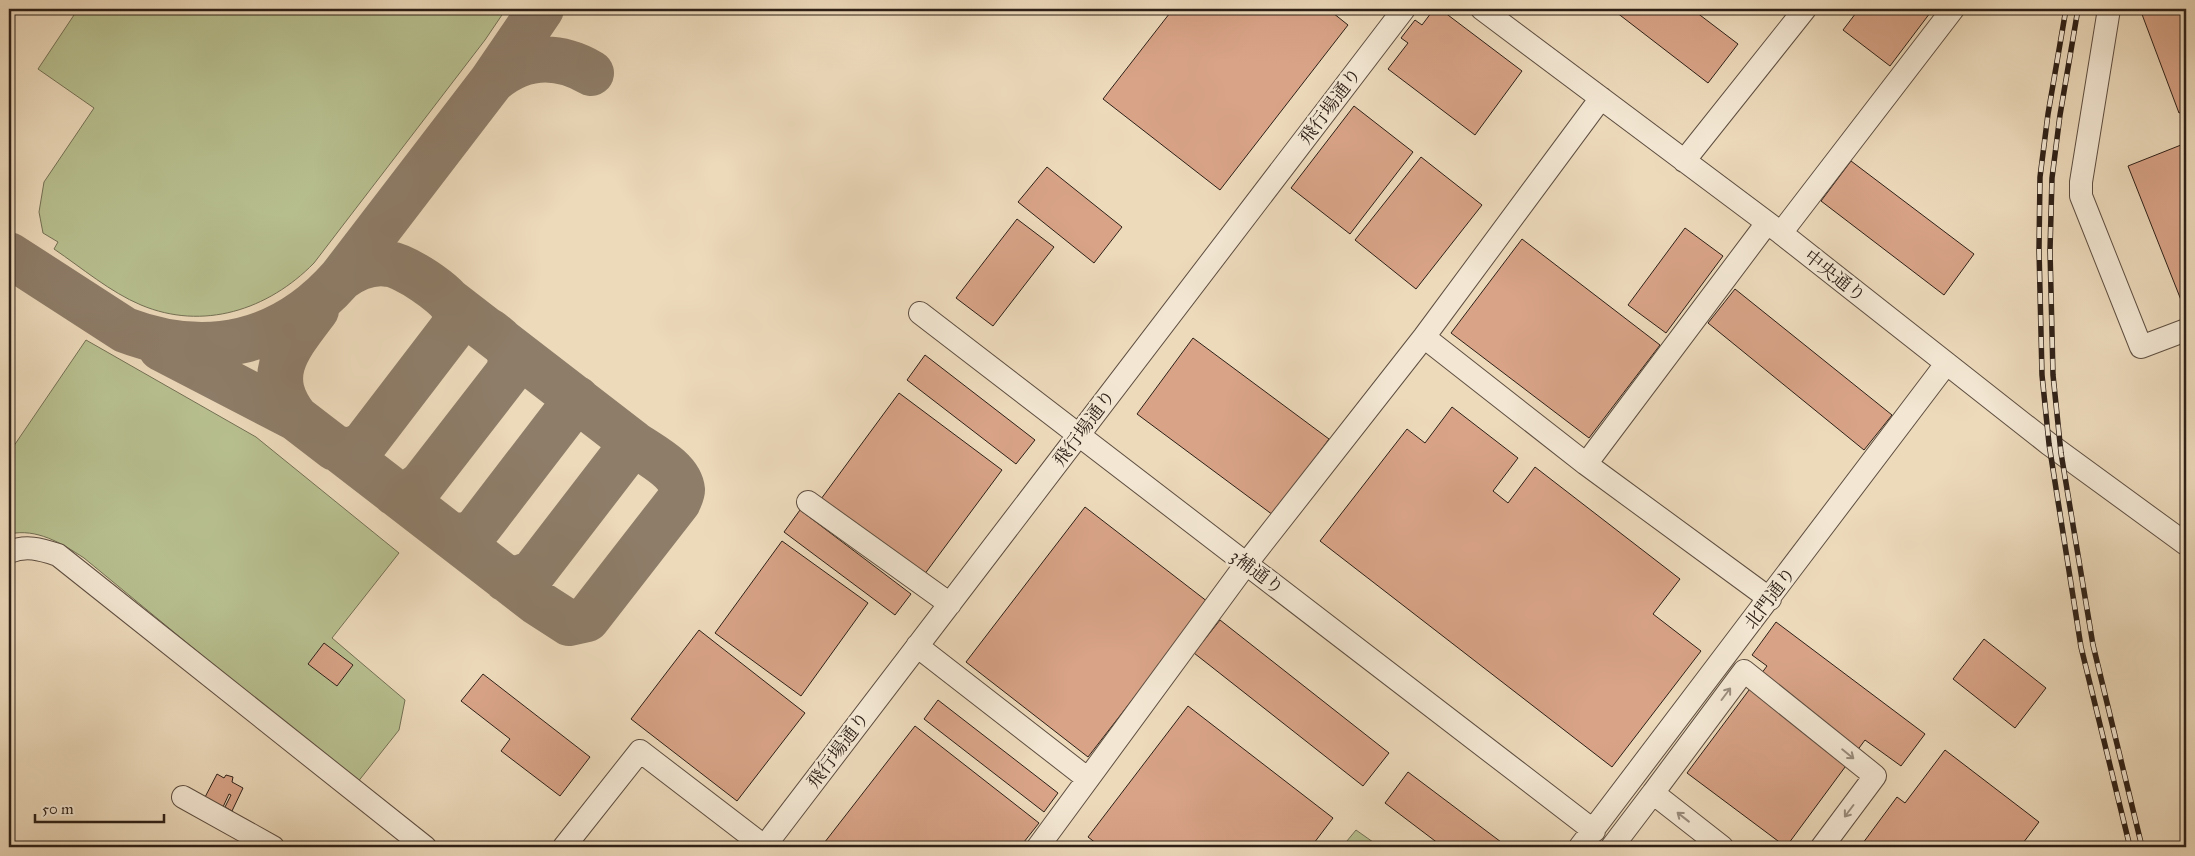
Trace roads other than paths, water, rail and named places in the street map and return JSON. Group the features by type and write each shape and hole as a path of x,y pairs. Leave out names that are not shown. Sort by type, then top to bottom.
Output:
{"street":[{"name":"飛行場通り","path":"765,847 1404,9"},
{"name":"中央通り","path":"1482,9 1774,228 2048,444 2186,544"},
{"path":"1684,161 1805,9"},
{"path":"1586,464 1774,228 1953,9"},
{"path":"2109,9 2082,173 2080,196 2141,347 2186,330"},
{"path":"1038,847 1246,564 1424,337 1601,98"},
{"name":"3補通り","path":"920,313 1246,564 1587,839"},
{"path":"1424,337 1586,464 1770,599"},
{"name":"北門通り","path":"1587,839 1946,364"},
{"path":"808,502 950,604"},
{"path":"9,552 20,548 39,549 58,555 425,847"},
{"path":"917,646 1088,778"},
{"path":"1612,847 1744,670 1875,776 1822,847"},
{"path":"564,847 640,751 765,847"},
{"path":"1652,793 1722,847"},
{"path":"183,797 273,847"}],"railway":[{"path":"2066,9 2048,114 2040,177 2039,249 2042,375 2049,444 2081,647 2130,847"},
{"path":"2078,9 2060,115 2052,178 2050,250 2053,375 2061,453 2093,645 2142,847"}]}
